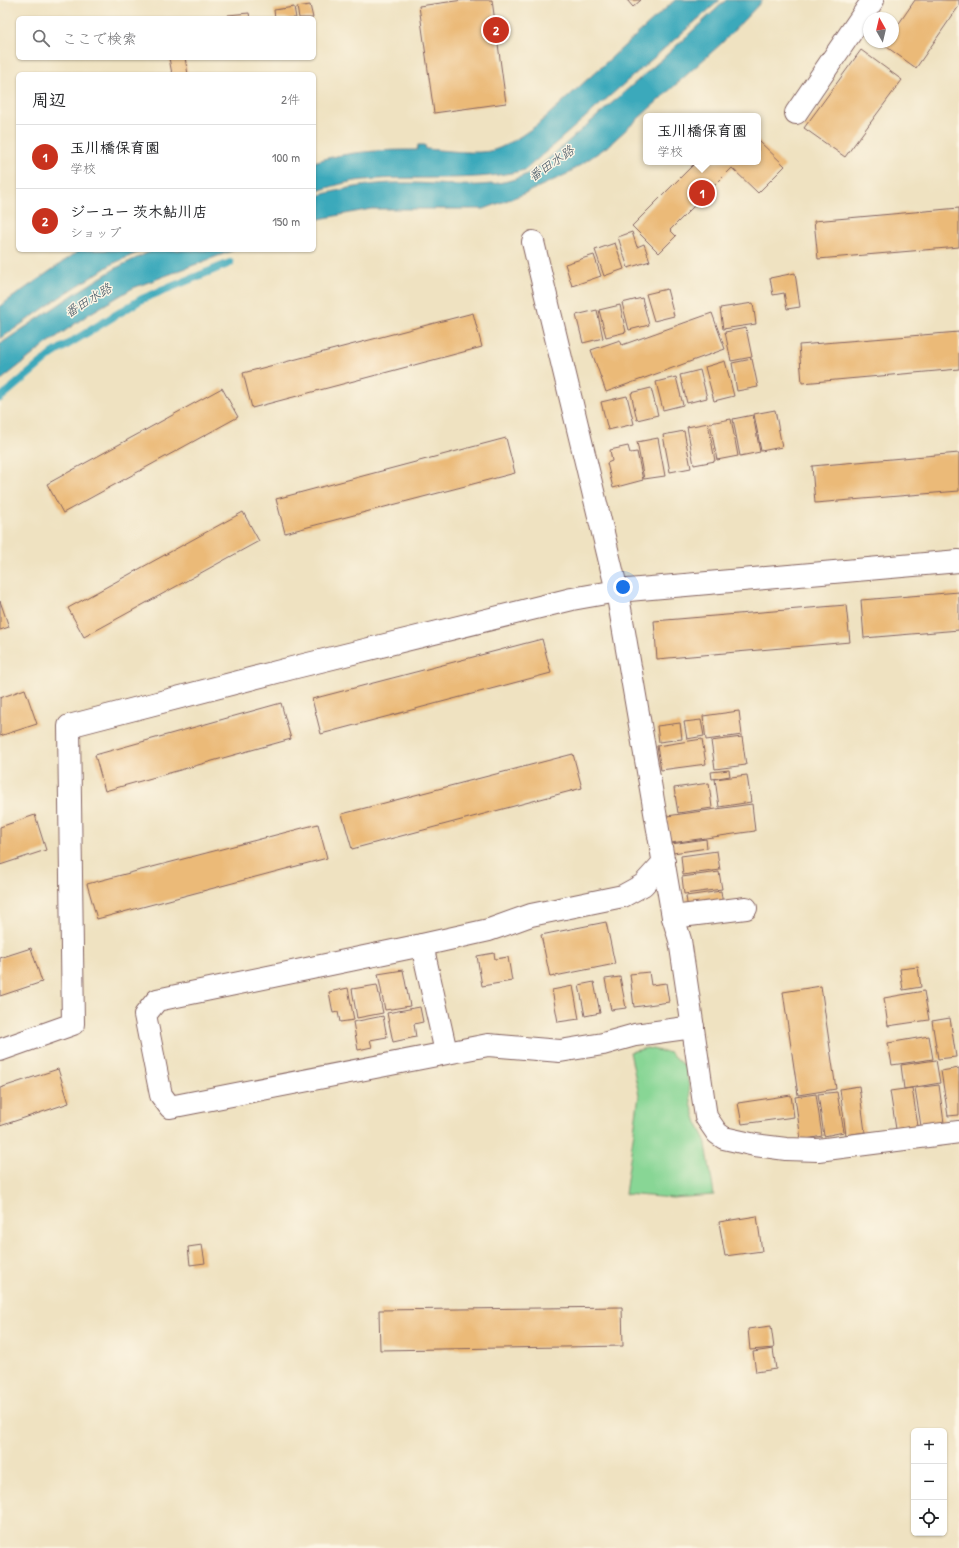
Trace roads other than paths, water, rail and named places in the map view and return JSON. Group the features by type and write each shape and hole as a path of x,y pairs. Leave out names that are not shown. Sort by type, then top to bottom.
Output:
{"street":[{"path":"796,113 873,0"},
{"path":"533,242 617,591 673,917 680,940 706,1117 717,1133 724,1138 771,1147 818,1150 959,1132"},
{"path":"0,1050 73,1024 69,726 288,669 572,599 617,591 959,562"},
{"path":"664,862 643,886 623,896 531,915 489,930 422,945 157,1000 145,1015 161,1095 170,1107 488,1045 560,1051 603,1044 635,1035 693,1027"},
{"path":"673,917 746,908"},
{"path":"422,945 446,1052"}],"water":[{"path":"675,0 720,0 525,170 505,174 465,178 384,179 358,181 339,184 316,191 316,161 326,158 352,153 417,150 418,145 425,145 426,149 470,152 494,150 516,139 537,125"},
{"name":"番田水路","path":"726,0 763,0 723,42 608,146 567,174 521,195 484,209 371,209 316,220 316,196 336,191 360,186 395,183 483,185 513,180 530,173 547,160 662,59"},
{"path":"77,252 139,252 112,264 60,297 0,339 0,306"},
{"name":"番田水路","path":"149,252 229,252 133,288 89,314 45,345 0,381 0,344 116,268"}],"waterway":[{"path":"0,398 52,354 142,299 230,263"}],"place":[{"name":"ジーユー 茨木鮎川店","path":"496,30"},
{"name":"玉川橋保育園","path":"702,193"}]}
